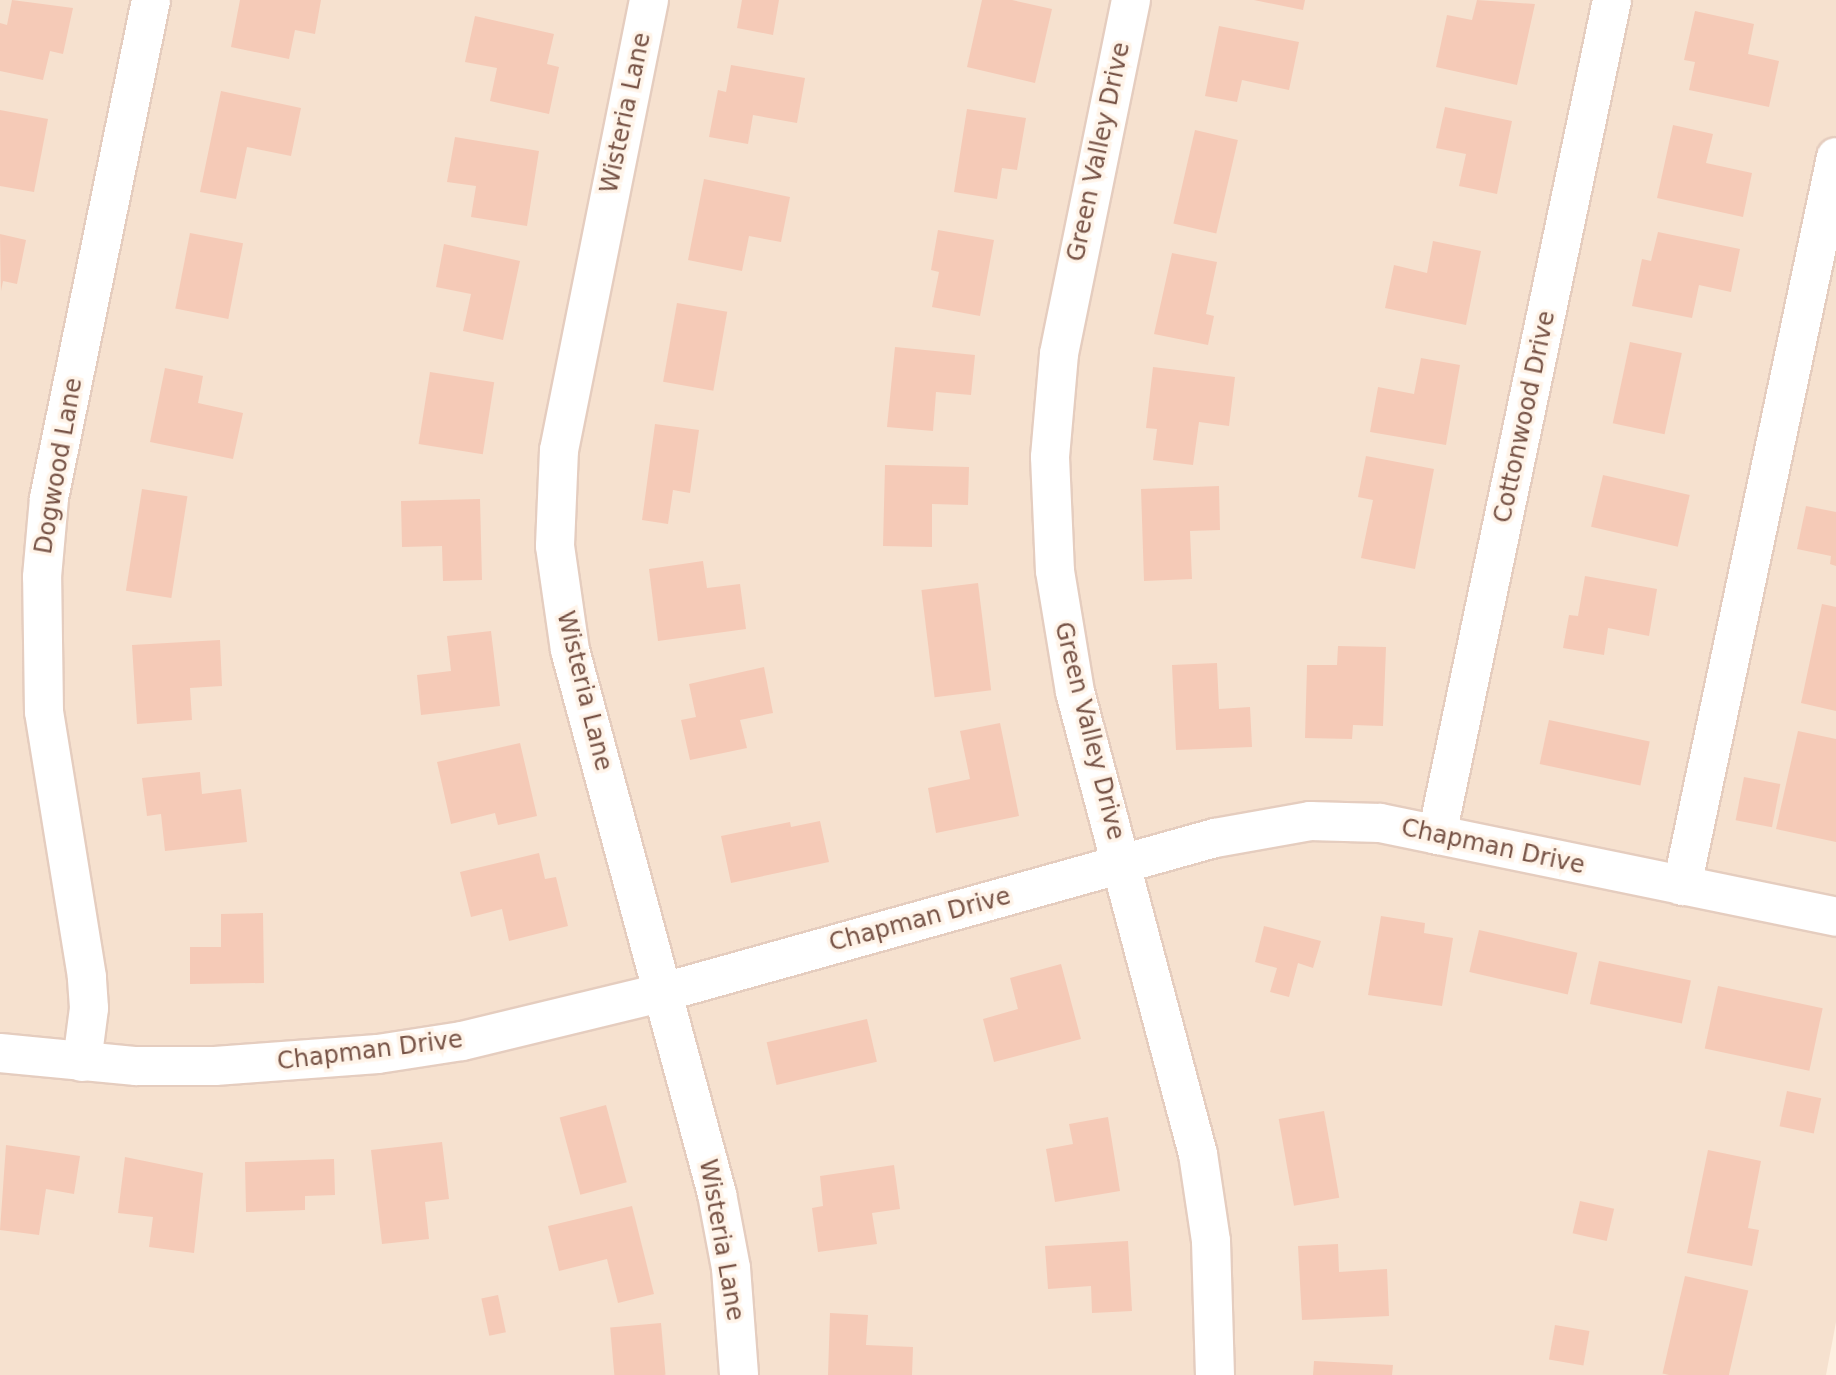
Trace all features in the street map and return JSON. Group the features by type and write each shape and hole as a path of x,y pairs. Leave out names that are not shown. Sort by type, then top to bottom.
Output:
{"street":[{"name":"Dogwood Lane","path":"82,1062 89,1008 87,977 44,712 41,577 49,498 151,0"},
{"name":"Wisteria Lane","path":"649,0 559,450 555,547 570,650 718,1194 731,1269 739,1375"},
{"name":"Green Valley Drive","path":"1131,0 1068,300 1050,457 1061,620 1075,692 1198,1154 1213,1265 1215,1375"},
{"name":"Cottonwood Drive","path":"1437,835 1612,0"},
{"path":"1682,886 1836,157"},
{"name":"Chapman Drive","path":"0,1053 82,1062 215,1066 378,1054 462,1041 664,992 1215,838 1310,821 1380,823 1836,917"}],"shaded area":[{"path":"0,0 1836,0 1836,1322 1826,1375 0,1375"}],"building":[{"path":"12,0 73,8 63,54 50,51 43,80 0,71 0,23 7,25"},
{"path":"240,0 321,0 315,34 295,30 289,59 231,47"},
{"path":"742,0 779,0 773,35 737,28"},
{"path":"982,0 1012,0 1052,9 1035,83 967,67"},
{"path":"1254,0 1305,0 1303,10"},
{"path":"1477,0 1535,4 1517,85 1436,67 1447,15 1472,20"},
{"path":"1695,11 1754,24 1748,54 1779,61 1769,107 1689,90 1695,62 1684,60"},
{"path":"475,16 554,34 547,64 559,67 549,114 490,101 497,68 465,62"},
{"path":"1219,26 1299,42 1289,90 1242,80 1237,102 1205,96"},
{"path":"731,65 805,78 797,123 753,115 748,144 709,137 718,90 726,92"},
{"path":"221,91 301,108 291,156 247,147 236,199 200,192"},
{"path":"1445,107 1512,121 1497,194 1459,186 1466,154 1436,148"},
{"path":"967,109 1026,118 1017,170 1002,168 997,199 954,192"},
{"path":"0,110 48,119 34,192 0,186"},
{"path":"1673,125 1713,134 1706,163 1752,173 1743,217 1657,198"},
{"path":"1195,130 1238,140 1216,233 1173,224"},
{"path":"455,137 539,151 527,226 471,217 476,186 447,182"},
{"path":"704,179 790,197 781,242 749,236 742,271 688,260"},
{"path":"938,230 994,240 980,316 932,307 939,272 931,270"},
{"path":"1658,232 1740,249 1731,292 1699,285 1692,318 1632,306 1642,259 1651,261"},
{"path":"190,233 243,243 228,319 175,309"},
{"path":"0,234 26,240 17,284 3,281 1,291"},
{"path":"1433,241 1481,251 1466,325 1385,308 1394,265 1427,273"},
{"path":"444,244 520,261 503,340 463,331 471,294 436,287"},
{"path":"1172,253 1217,262 1206,314 1214,316 1208,345 1154,334"},
{"path":"677,303 727,312 713,391 663,382"},
{"path":"1630,342 1682,353 1665,434 1613,423"},
{"path":"895,347 975,355 971,395 936,392 933,431 887,427"},
{"path":"1421,358 1460,365 1446,445 1370,432 1378,387 1414,394"},
{"path":"1153,367 1235,377 1229,426 1199,422 1193,465 1153,460 1157,429 1146,428"},
{"path":"165,368 203,376 198,403 243,413 233,459 150,442"},
{"path":"430,372 494,382 483,454 419,444"},
{"path":"655,424 699,430 690,493 673,490 668,524 642,520"},
{"path":"1366,456 1434,469 1415,569 1361,558 1373,500 1358,497"},
{"path":"885,465 969,467 968,505 932,504 932,547 883,546"},
{"path":"1603,475 1690,495 1678,547 1591,527"},
{"path":"1219,486 1220,530 1190,531 1192,579 1144,581 1141,489"},
{"path":"142,489 187,496 171,598 126,591"},
{"path":"480,499 482,580 443,581 442,546 402,547 401,501"},
{"path":"1806,506 1836,512 1836,566 1830,564 1831,556 1797,549"},
{"path":"703,561 707,588 740,584 746,629 658,641 649,569"},
{"path":"1585,576 1657,589 1649,636 1608,628 1604,655 1563,648 1569,615 1578,616"},
{"path":"978,583 991,690 935,697 921,590"},
{"path":"1822,604 1836,607 1836,711 1801,703"},
{"path":"491,631 500,706 421,715 417,675 451,671 447,636"},
{"path":"220,640 222,686 190,688 192,720 137,724 132,645"},
{"path":"1338,646 1386,647 1383,726 1353,725 1352,739 1305,738 1307,665 1337,665"},
{"path":"1217,663 1219,709 1250,707 1252,747 1176,750 1172,665"},
{"path":"764,667 773,713 740,720 747,748 690,760 681,720 696,717 689,684"},
{"path":"1549,720 1650,741 1640,785 1540,764"},
{"path":"1000,723 1019,816 936,833 928,788 970,779 960,731"},
{"path":"1798,731 1836,739 1836,842 1776,829"},
{"path":"520,743 537,816 498,825 495,813 451,824 437,762"},
{"path":"200,772 202,794 241,789 247,842 165,851 161,814 147,816 142,778"},
{"path":"1744,777 1780,784 1772,827 1736,820"},
{"path":"820,821 829,862 731,883 721,836 790,822 791,827"},
{"path":"539,853 545,879 556,877 568,926 509,941 502,909 471,917 460,872"},
{"path":"263,913 264,983 190,984 190,947 221,947 221,914"},
{"path":"1381,916 1425,923 1424,933 1453,938 1442,1006 1368,995"},
{"path":"1264,926 1321,941 1313,968 1298,963 1289,997 1270,992 1277,968 1255,962"},
{"path":"1479,930 1577,953 1568,995 1469,972"},
{"path":"1599,961 1691,981 1682,1024 1590,1004"},
{"path":"1061,964 1081,1039 994,1062 983,1019 1018,1009 1010,978"},
{"path":"1718,986 1823,1008 1809,1071 1705,1049"},
{"path":"867,1019 877,1062 777,1085 767,1042"},
{"path":"1787,1091 1821,1098 1814,1133 1780,1126"},
{"path":"606,1105 627,1182 580,1195 560,1117"},
{"path":"1324,1111 1339,1198 1294,1206 1279,1119"},
{"path":"1108,1117 1120,1191 1055,1202 1046,1149 1073,1144 1069,1124"},
{"path":"442,1142 449,1199 425,1202 429,1239 382,1244 371,1150"},
{"path":"6,1145 80,1156 74,1194 46,1189 39,1235 0,1230"},
{"path":"1708,1150 1761,1161 1748,1228 1759,1230 1752,1266 1687,1253"},
{"path":"125,1157 203,1173 194,1253 149,1247 153,1217 118,1213"},
{"path":"334,1159 335,1195 305,1196 305,1210 246,1212 245,1162"},
{"path":"894,1165 900,1209 872,1213 877,1244 818,1252 812,1208 823,1206 820,1176"},
{"path":"1580,1201 1614,1209 1607,1241 1573,1233"},
{"path":"632,1206 654,1294 618,1303 607,1259 559,1271 548,1226"},
{"path":"1128,1241 1132,1311 1092,1313 1091,1286 1048,1289 1045,1246"},
{"path":"1338,1244 1339,1272 1387,1269 1389,1316 1302,1320 1298,1246"},
{"path":"1685,1276 1748,1291 1729,1375 1663,1373"},
{"path":"498,1295 506,1332 489,1336 481,1299"},
{"path":"830,1313 868,1315 866,1345 913,1347 912,1375 828,1375"},
{"path":"661,1323 666,1375 614,1375 610,1327"},
{"path":"1555,1325 1589,1331 1583,1366 1549,1359"},
{"path":"1314,1361 1393,1365 1392,1375 1313,1375"}]}
